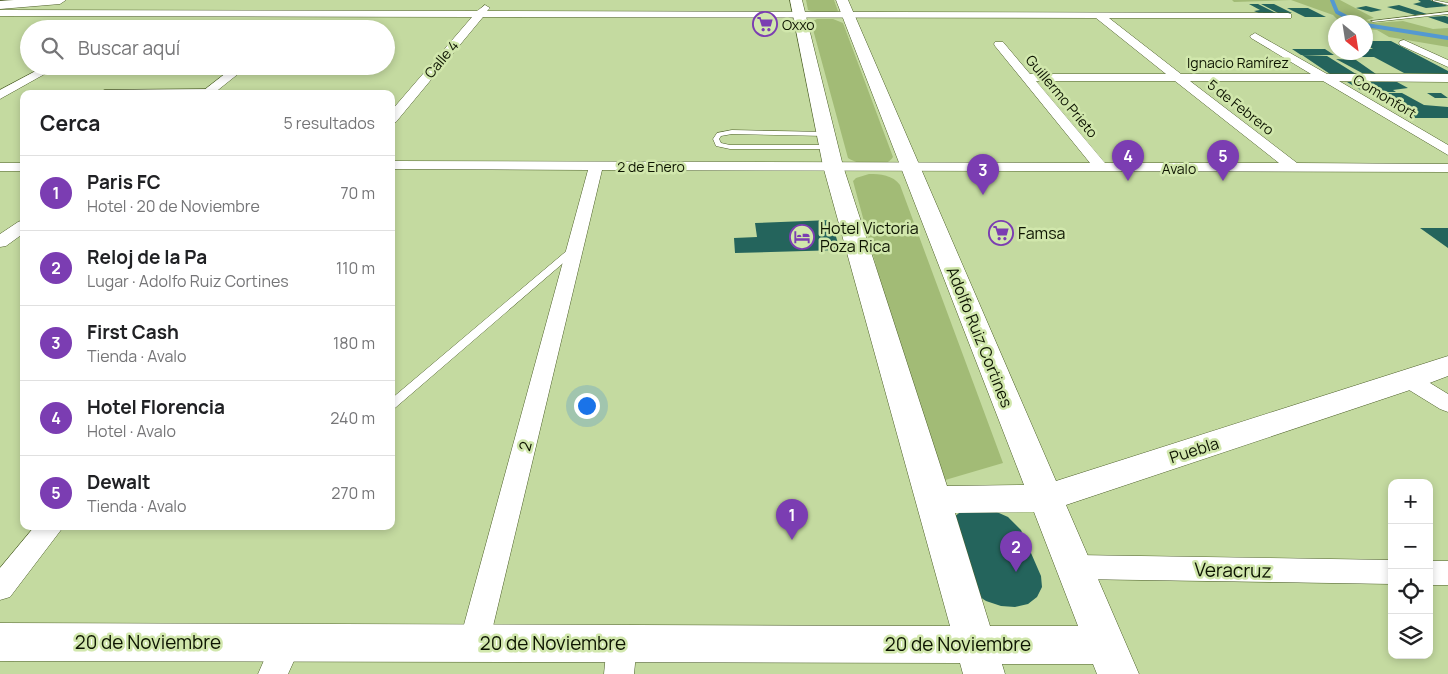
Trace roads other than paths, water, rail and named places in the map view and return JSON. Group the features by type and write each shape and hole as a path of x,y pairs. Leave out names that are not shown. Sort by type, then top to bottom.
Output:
{"main road":[{"path":"5,6 60,0"},
{"path":"797,7 829,149 981,659"},
{"name":"Adolfo Ruiz Cortines","path":"845,7 1112,659"},
{"name":"Puebla","path":"934,500 1046,498 1409,380 1448,365"},
{"name":"20 de Noviembre","path":"0,642 280,658 474,643 620,659 1112,659"}],"street":[{"name":"Calle 4","path":"395,114 492,0"},
{"path":"142,20 171,4"},
{"path":"306,20 327,4"},
{"path":"1201,5 1216,15"},
{"path":"5,6 156,12 314,14 845,7 1098,15 1288,16"},
{"name":"5 de Febrero","path":"1098,15 1294,168"},
{"name":"Comonfort","path":"1255,36 1448,151"},
{"path":"1404,42 1448,64"},
{"name":"Guillermo Prieto","path":"999,44 1102,168"},
{"path":"0,95 37,75"},
{"path":"211,90 231,75"},
{"name":"Ignacio Ramírez","path":"1028,77 1448,78"},
{"name":"2 de Enero","path":"395,165 596,166 829,149 911,168"},
{"name":"2","path":"474,643 596,166"},
{"path":"0,167 20,167"},
{"name":"Avalo","path":"911,168 1448,168"},
{"path":"0,242 20,228"},
{"path":"1409,380 1448,404"},
{"path":"0,588 48,530"},
{"name":"Veracruz","path":"1075,567 1388,572"},
{"path":"1433,573 1448,573"}],"lane":[{"path":"1435,0 1448,4"},
{"path":"1374,21 1448,13"},
{"path":"732,132 829,149 730,147 718,145 716,139 719,134 732,132"},
{"path":"395,402 576,248"}],"waterway":[{"path":"1332,0 1337,12 1343,15"},
{"path":"1373,26 1448,38"}],"place":[{"name":"Oxxo","path":"765,24"},
{"name":"Hotel Florencia","path":"1128,181"},
{"name":"Dewalt","path":"1223,181"},
{"name":"First Cash","path":"983,195"},
{"name":"Famsa","path":"1001,233"},
{"name":"Hotel Victoria Poza Rica","path":"802,237"},
{"name":"Paris FC","path":"792,540"},
{"name":"Reloj de la Pa","path":"1016,572"}]}
